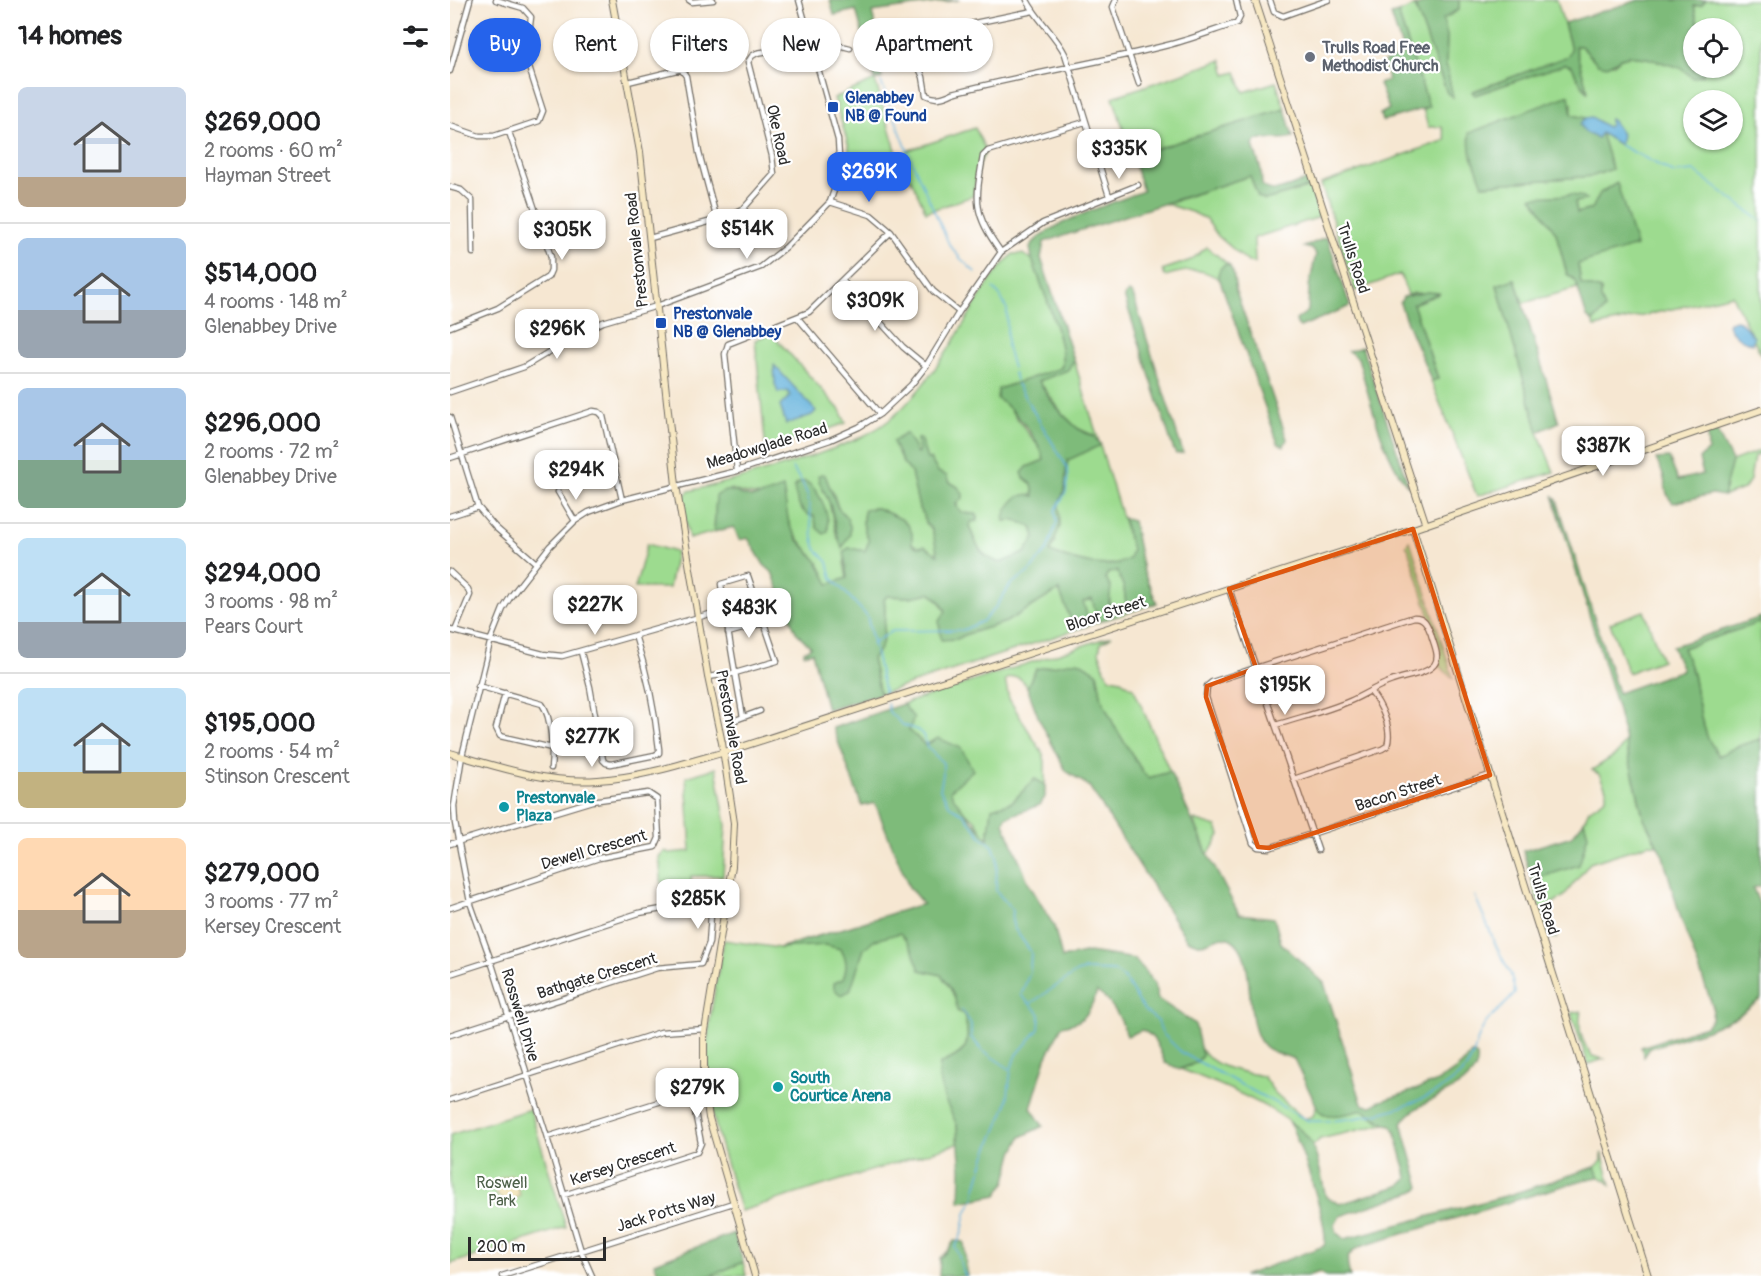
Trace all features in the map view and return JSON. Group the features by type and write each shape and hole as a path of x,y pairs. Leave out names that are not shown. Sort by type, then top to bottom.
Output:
{"street":[{"path":"450,71 470,0"},
{"path":"450,126 479,136 494,136 539,121 543,111 526,58 526,43 531,17 523,8 496,0"},
{"name":"Prestonvale Road","path":"612,0 628,82 650,238 676,485 734,823 732,866 705,1029 703,1066 707,1108 755,1276"},
{"path":"690,0 692,2 713,0"},
{"path":"799,0 804,18"},
{"path":"1027,0 1033,11 1060,44 1109,196"},
{"path":"1116,0 1113,7 1139,84"},
{"path":"1033,11 916,35 911,40 910,47 923,77 926,94 932,98 944,98 953,93 1012,77 1171,44 1237,23 1240,17 1236,0"},
{"name":"Trulls Road","path":"1255,0 1426,525"},
{"path":"1270,0 1274,12 1282,16 1328,0"},
{"path":"841,45 850,48"},
{"name":"Oke Road","path":"650,238 717,220 744,208 774,174 772,156 748,62 752,56 761,52"},
{"path":"628,82 681,69 686,76 699,153 717,220"},
{"path":"450,392 524,367 603,322 657,306 761,267 786,247 831,202 840,173 841,158 838,140 820,72"},
{"path":"1001,252 987,232 978,212 977,194 984,156 988,151 1085,122"},
{"path":"450,327 498,308 548,277 551,270 551,257 508,132"},
{"name":"Meadowglade Road","path":"462,756 478,686 496,623 511,596 550,546 575,521 622,500 737,471 830,441 859,427 880,414 911,385 1001,252 1043,223 1138,185"},
{"path":"450,187 460,190 472,200 473,253"},
{"path":"831,202 871,215 891,232 933,291 959,312"},
{"path":"737,471 725,354 728,344 809,312 891,232"},
{"path":"842,280 903,347 926,366"},
{"path":"797,317 880,414"},
{"name":"Bloor Street","path":"450,753 519,772 551,778 597,780 642,774 723,752 1426,525 1761,410"},
{"path":"450,458 593,411 599,412 603,416 622,500"},
{"path":"450,417 478,507 495,527 537,563"},
{"path":"558,492 575,521"},
{"path":"450,516 478,507"},
{"name":"Trulls Road","path":"1413,529 1648,1276"},
{"path":"450,572 468,589 470,595 453,630 554,656 569,655 724,610"},
{"path":"708,677 735,673 777,661 748,576 721,584 724,610 735,673 743,717"},
{"path":"1229,589 1318,850"},
{"path":"1256,668 1414,617 1425,620 1437,655 1434,666 1392,681 1338,706 1276,725"},
{"path":"728,633 764,623"},
{"path":"580,652 590,687 603,760 611,764 650,756 658,753 659,746 646,671 635,635"},
{"name":"Bacon Street","path":"1256,668 1212,682 1205,691 1253,843 1263,848 1490,775"},
{"path":"478,686 542,704 546,710 552,748 551,768"},
{"path":"1294,779 1387,746 1389,733 1380,705 1370,691"},
{"path":"505,693 496,728 500,736 552,748"},
{"path":"730,722 760,711"},
{"name":"Rosswell Drive","path":"462,756 454,806 458,841 470,902 547,1137 581,1251 592,1276"},
{"name":"Dewell Crescent","path":"458,841 592,801 648,793 657,800 659,838 656,846 599,858 470,902"},
{"path":"450,844 458,841"},
{"path":"450,908 470,902"},
{"name":"Bathgate Crescent","path":"491,961 639,913 662,909 704,908 711,915 709,943 701,964 657,968 507,1016"},
{"path":"450,974 491,961"},
{"path":"450,1035 507,1016"},
{"path":"450,1100 661,1032 705,1029"},
{"name":"Kersey Crescent","path":"547,1137 681,1095 689,1096 693,1102 701,1143 698,1152 564,1195"},
{"name":"Jack Potts Way","path":"502,1276 733,1203"}],"highlighted area":[{"path":"1413,529 1490,775 1269,848 1258,847 1206,697 1207,686 1256,668 1229,589"}],"green space":[{"path":"830,0 884,0 885,2 959,0 872,12 873,18 858,18 856,10 834,15"},
{"path":"1433,0 1459,0 1459,9 1443,19 1447,36 1446,65 1453,97 1447,93 1415,6"},
{"path":"1459,0 1557,0 1571,49 1568,56 1473,91 1475,95 1565,64 1572,66 1577,78 1588,91 1574,46 1581,46 1598,64 1614,64 1621,58 1629,56 1647,58 1681,68 1683,78 1743,78 1743,18 1697,18 1694,6 1701,5 1706,0 1761,0 1761,355 1732,295 1595,327 1593,322 1605,309 1601,299 1601,290 1581,284 1578,264 1601,193 1592,209 1577,213 1575,202 1585,200 1571,195 1535,203 1545,214 1556,233 1567,274 1575,280 1578,288 1523,303 1515,279 1497,285 1538,432 1554,472 1477,496 1431,381 1438,378 1413,304 1439,294 1414,293 1408,295 1400,274 1355,291 1321,184 1446,140 1442,127 1428,127 1423,109 1429,107 1398,13 1415,6 1447,93 1452,96 1446,65 1447,36 1443,19 1459,10","holes":["1572,104 1572,115 1597,121 1612,169 1593,176 1483,185"]},
{"path":"1639,0 1706,0 1701,5 1694,6 1697,18 1683,18 1683,70 1647,58 1629,56 1607,66 1598,64 1581,46 1575,46 1588,93 1577,78 1572,66 1565,64 1475,95 1472,92 1568,56 1571,49 1564,23"},
{"path":"1398,13 1429,107 1382,121 1380,114 1389,109 1379,84 1388,80 1384,62 1404,54 1391,15"},
{"path":"1222,60 1226,75 1236,72 1244,92 1276,82 1285,109 1132,156 1113,97"},
{"path":"873,72 880,72 882,78 875,80"},
{"path":"875,80 898,157 909,150 975,128 986,151 979,165 973,196 926,212 911,179 848,173 849,147 834,98"},
{"path":"1569,95 1572,115 1586,118 1584,119 1601,133 1612,169 1593,176 1483,185 1470,151 1469,133"},
{"path":"1285,109 1293,137 1256,140 1253,145 1261,170 1262,185 1278,190 1308,179 1310,187 1265,200 1258,197 1250,176 1044,242 1041,258 1074,360 1068,370 1039,381 1050,399 1065,416 1101,445 1068,460 1065,489 1059,504 1060,526 1050,552 1100,565 1120,563 1129,559 1132,550 1123,518 1133,521 1143,570 1157,603 1127,613 1124,588 1117,571 1108,573 1105,578 1111,587 1109,603 1114,617 1098,622 1092,599 1083,602 1090,625 1075,630 1059,590 1006,622 957,639 941,640 939,621 946,611 939,600 930,593 910,597 887,596 884,600 882,643 872,659 880,694 827,709 812,652 804,654 811,647 796,632 772,572 764,565 748,538 739,540 734,527 714,532 716,496 722,492 731,491 754,497 783,488 789,524 798,540 817,561 829,584 847,578 844,551 849,548 865,551 869,541 863,517 865,509 877,508 901,519 912,533 912,544 917,547 925,546 938,555 932,529 925,523 924,515 919,508 911,472 903,463 893,442 906,433 917,453 919,450 917,439 920,438 927,459 930,459 938,472 947,476 948,481 958,487 963,494 963,498 956,504 959,510 976,514 977,521 971,522 969,526 983,553 1000,563 1025,553 1035,537 1032,527 1015,520 1004,521 1004,517 1010,505 1017,498 1025,495 1034,496 1032,484 1024,478 1022,473 1027,467 1044,460 1025,425 1011,409 997,399 998,389 1061,368 1062,359 1057,332 1030,247 1038,238 1065,222 1143,191 1132,156"},
{"path":"1251,175 1258,197 1265,200 1310,187 1320,217 1254,238 1255,263 1248,262 1218,236 1206,219 1166,204"},
{"path":"1617,183 1636,246 1578,264 1581,284 1601,290 1601,299 1605,309 1593,322 1587,317 1575,280 1567,274 1556,233 1532,197 1571,195 1584,197 1586,200 1575,202 1577,213 1592,209 1600,193"},
{"path":"1327,237 1350,306 1300,327 1296,320 1308,311 1309,286 1316,254 1312,249 1304,247"},
{"path":"1207,247 1229,265 1224,265 1218,275 1220,280 1193,270 1165,276 1162,270 1191,260"},
{"path":"1013,254 1022,254 1032,259 1061,346 1061,368 998,389 1006,404 1042,451 1044,460 1027,467 1024,478 1032,484 1034,496 1005,521 1015,520 1032,527 1035,537 1025,553 1000,563 983,553 969,526 970,522 978,518 977,515 957,509 958,487 938,472 930,459 927,459 920,439 917,440 919,450 917,454 906,434 894,442 903,463 911,472 919,508 924,515 925,523 932,529 939,555 912,544 901,519 877,508 865,509 863,525 869,541 865,551 849,548 844,563 847,578 829,585 818,563 789,524 784,494 757,495 731,489 716,497 714,532 689,539 681,499 689,491 756,474 830,450 869,433 894,416 915,395 938,364 1002,265","holes":["818,480 833,492 838,508 847,518 845,544 837,537 829,502"]},
{"path":"1224,265 1229,265 1233,272 1236,291 1287,439 1284,446 1278,443 1218,275"},
{"path":"1515,279 1559,422 1538,432 1497,285"},
{"path":"1129,292 1133,295 1183,453 1176,454 1173,448 1124,296"},
{"path":"1427,292 1440,293 1413,304 1438,379 1431,381 1400,303 1403,297"},
{"path":"771,333 840,410 846,423 766,451 755,340"},
{"path":"1362,347 1409,487 1384,444 1358,358 1348,351"},
{"path":"1074,360 1132,550 1129,559 1120,563 1100,565 1049,552 1055,542 1059,504 1065,489 1068,460 1095,436 1077,428 1062,413 1039,381 1068,370"},
{"path":"1716,430 1732,461 1723,496 1712,494 1673,503 1667,493 1663,474 1656,459 1669,458 1678,480 1703,474 1699,459 1708,450 1707,433"},
{"path":"1761,450 1761,453 1754,456 1750,480 1744,489 1723,496 1732,461"},
{"path":"825,475 838,508 847,518 850,526 850,534 842,548 828,499 819,480 818,476"},
{"path":"805,481 815,490 826,510 828,531 824,534 817,528 814,516 802,510 798,502 794,488"},
{"path":"1553,495 1557,500 1618,693 1682,670 1672,646 1761,617 1761,622 1683,648 1693,674 1701,717 1708,739 1719,756 1738,746 1761,739 1761,886 1753,888 1761,908 1761,999 1736,1017 1707,1030 1650,1048 1644,1057 1641,1047 1706,1026 1712,1019 1713,1007 1681,919 1663,856 1643,816 1617,707"},
{"path":"1409,541 1453,678 1439,666 1440,649 1406,546"},
{"path":"647,544 676,552 669,588 635,588"},
{"path":"1117,571 1124,588 1127,613 1114,617 1105,578 1108,573"},
{"path":"1059,590 1075,630 880,694 872,659 882,643 886,596 910,597 930,593 944,608 957,639 1006,622"},
{"path":"1093,598 1098,622 1090,625 1083,602"},
{"path":"1644,611 1662,660 1628,673 1610,623"},
{"path":"1761,622 1761,739 1738,746 1719,756 1708,740 1693,674 1683,648"},
{"path":"1112,636 1101,643 1099,651 1105,671 1111,678 1121,680 1134,689 1170,772 1148,778 1142,771 1115,727 1102,700 1097,672 1036,669 1027,687 1018,678 1009,678 1005,680 1009,699 1043,754 1045,785 1035,779 1012,802 992,808 988,840 975,820 958,806 925,745 909,730 913,718 903,704"},
{"path":"1078,661 1097,672 1102,700 1115,727 1142,771 1148,778 1170,772 1208,855 1239,914 1274,918 1281,943 1324,983 1362,1104 1373,1106 1378,1102 1429,1085 1453,1072 1472,1053 1477,1056 1476,1068 1470,1077 1420,1106 1409,1114 1402,1124 1420,1187 1415,1191 1340,1216 1335,1225 1337,1233 1344,1239 1509,1195 1595,1167 1599,1177 1359,1247 1351,1253 1348,1259 1350,1276 1326,1276 1320,1272 1306,1276 1243,1276 1324,1246 1325,1237 1319,1205 1290,1123 1306,1136 1312,1145 1326,1197 1340,1204 1401,1185 1407,1179 1406,1172 1391,1125 1385,1124 1363,1110 1335,1115 1319,1111 1294,1059 1267,1048 1257,1035 1253,1021 1248,973 1240,947 1227,937 1200,944 1187,940 1089,786 1066,771 1039,719 1027,687 1036,669"},
{"path":"903,704 914,718 909,730 925,745 938,738 961,748 973,770 950,791 988,839 992,808 1012,802 1035,779 1045,785 1045,797 1040,805 1006,817 1004,823 1029,884 1054,926 1062,958 1089,952 1135,959 1154,983 1158,999 1195,1024 1202,1056 1196,1063 1180,1069 1165,1063 1157,1044 1147,1033 1142,1030 1127,1036 1116,1011 1097,992 1082,1019 1062,1026 1046,1058 1031,1108 1043,1126 1021,1137 1013,1153 1006,1181 997,1195 960,1202 961,1170 957,1125 944,1098 939,1076 940,1064 950,1060 966,1046 967,1033 964,1014 957,1011 954,996 944,979 941,975 920,970 912,949 900,933 875,940 864,949 850,991 840,995 834,988 834,983 843,979 846,964 840,949 826,945 779,948 923,904 909,887 875,803 862,806 833,728"},
{"path":"1625,741 1643,816 1657,845 1649,844 1590,863 1563,897 1548,906 1553,934 1557,938 1548,938 1532,880 1579,865 1588,835 1584,821 1589,810 1606,798 1606,789 1599,774 1592,770 1617,754"},
{"path":"716,768 726,825 723,876 691,876 692,900 663,899 659,856 665,851 669,853 691,851 686,777"},
{"path":"1194,820 1217,827 1220,835 1208,855"},
{"path":"1584,821 1588,835 1579,865 1532,880 1523,851 1572,836"},
{"path":"924,904 956,1001 957,1011 964,1014 966,1025 966,1046 957,1055 940,1064 940,1083 956,1124 957,1144 741,1211 716,1129 707,1066 710,1019 724,940 779,948"},
{"path":"1581,1011 1580,1029 1586,1046 1592,1056 1604,1059 1588,1064 1571,1013"},
{"path":"1200,1048 1220,1065 1263,1076 1274,1092 1304,1119 1313,1116 1316,1107 1325,1115 1363,1110 1385,1124 1320,1139 1313,1146 1304,1134 1273,1111 1233,1090 1180,1069 1190,1066 1201,1056"},
{"name":"Roswell Park","path":"530,1109 566,1227 450,1264 450,1135"},
{"path":"1602,1153 1611,1185 1599,1177 1595,1167 1602,1161"},
{"path":"734,1233 743,1262 710,1276 660,1276 654,1263"},
{"path":"954,1241 964,1242 967,1276 939,1276 940,1258"},
{"path":"743,1262 746,1276 710,1276"}],"sand":[{"path":"511,1175 514,1177 520,1195 515,1199 501,1199 495,1192 494,1181"}],"water":[{"path":"1592,117 1607,127 1610,125 1610,119 1613,121 1622,134 1620,145 1601,133 1597,138 1585,131 1580,124 1586,118"},
{"path":"1740,321 1754,337 1752,344 1738,337 1730,329 1729,322"},
{"path":"774,365 816,411 812,415 786,424 780,406 790,396 788,391 778,393"}],"waterway":[{"path":"881,82 910,157 949,244 975,272"},
{"path":"1620,145 1674,173 1694,171 1761,221"},
{"path":"993,288 1007,309 1007,347 1013,368"},
{"path":"1014,373 1016,380"},
{"path":"872,644 892,631 963,630 983,621 1011,584 1029,572 1047,550 1057,522 1055,511 1066,492 1067,467 1017,384"},
{"path":"792,468 808,496 816,549 828,562 832,578 867,616 885,694"},
{"path":"887,703 889,712 903,725 918,730 923,735 927,747 943,763 940,790 951,807 964,814 981,836 993,846 997,857 996,891 1013,910 1014,928 1031,952 1030,972 1021,995 1040,1014 1039,1029 1015,1057 1011,1069 1007,1104 985,1157 974,1198 967,1211 955,1247 966,1276"},
{"path":"1031,1003 1077,972 1114,971 1124,978 1144,1010 1158,1021 1162,1033 1182,1053 1309,1121 1348,1119 1391,1110 1431,1094 1449,1084 1463,1072 1470,1062 1484,1026 1515,993 1511,975 1475,896"},
{"path":"962,1010 971,1024 971,1037 983,1051 1010,1069"}],"place":[{"name":"Trulls Road Free Methodist Church","path":"1310,57"},
{"name":"Glenabbey NB @ Found","path":"833,107"},
{"name":"Prestonvale NB @ Glenabbey","path":"661,323"},
{"name":"Prestonvale Plaza","path":"504,807"},
{"name":"South Courtice Arena","path":"778,1087"}]}
